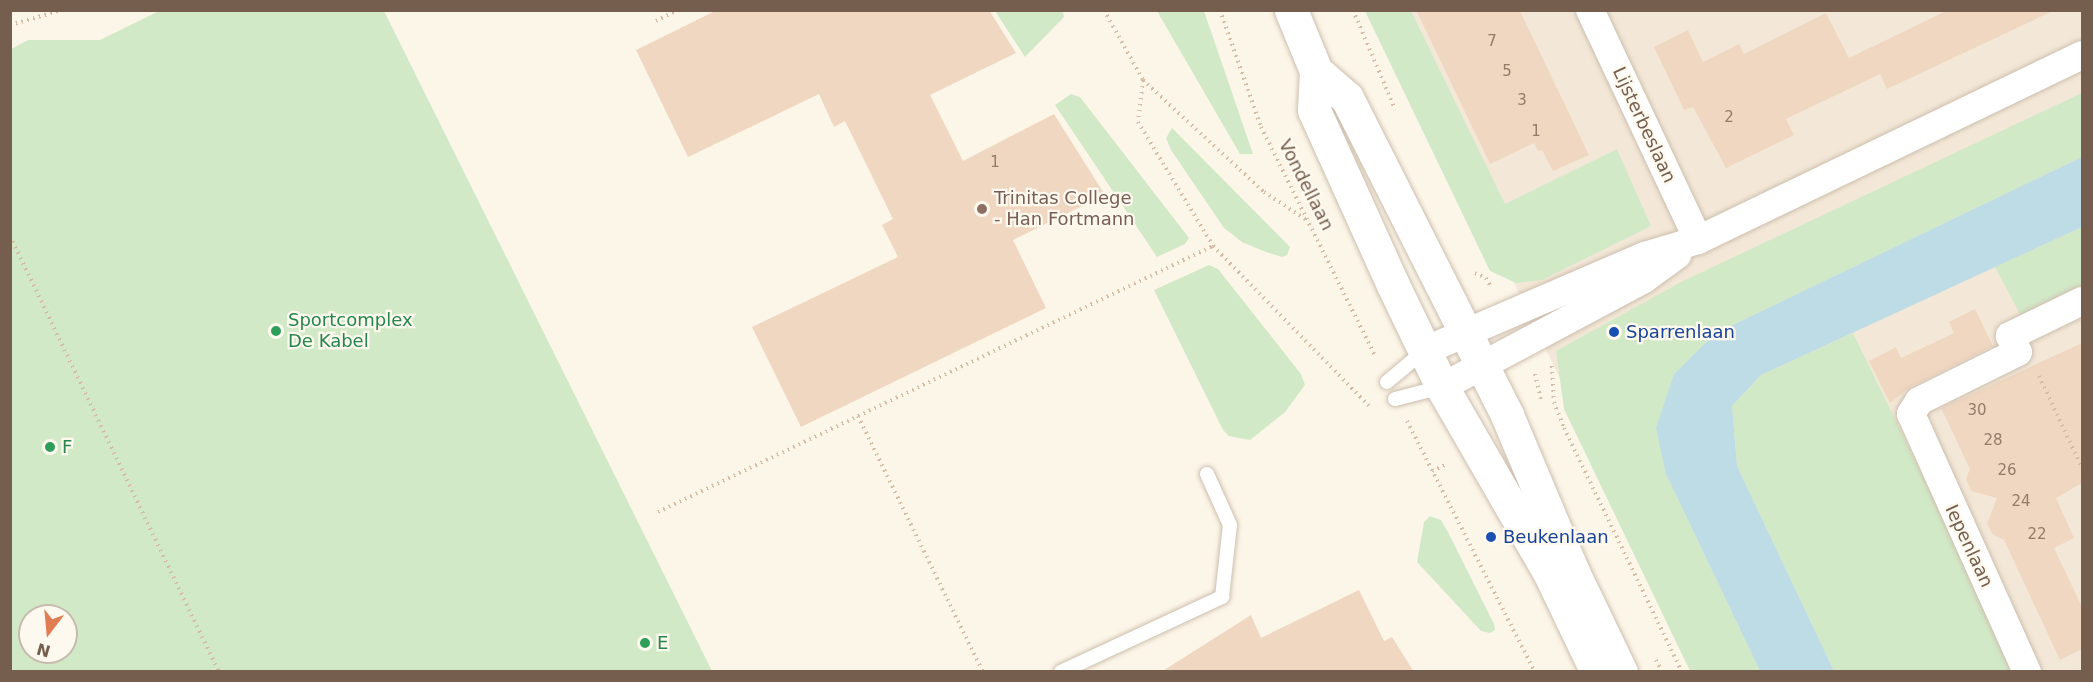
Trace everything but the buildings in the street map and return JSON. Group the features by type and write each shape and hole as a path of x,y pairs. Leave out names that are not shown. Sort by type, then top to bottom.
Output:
{"street":[{"path":"1291,10 1316,71 1314,110 1424,351 1442,387 1549,572 1597,672"},
{"name":"Lijsterbeslaan","path":"1590,10 1698,240"},
{"path":"1424,351 1464,332 1532,307 1645,256 1698,240 2082,55"},
{"path":"1316,71 1347,98 1482,368 1621,672"},
{"path":"1442,387 1482,368 1644,279 1698,240"},
{"path":"2018,352 2010,336 2082,301"},
{"name":"Iepenlaan","path":"2018,352 1919,400 1912,409 1911,420 2027,672"}],"lane":[{"path":"1387,382 1424,351"},
{"path":"1395,399 1442,387"},
{"path":"1061,672 1222,597 1230,525 1207,474"}],"path":[{"path":"10,25 62,10"},
{"path":"656,21 678,10"},
{"path":"1104,10 1143,80 1264,192 1310,221"},
{"name":"Vondellaan","path":"1220,10 1261,127 1310,221 1380,367"},
{"path":"1143,80 1138,122 1213,246 1372,408"},
{"path":"10,236 219,672"},
{"path":"658,512 1213,246"},
{"path":"2018,352 2030,358 2082,468"},
{"path":"1552,363 1554,402 1564,428 1682,672"},
{"path":"858,416 983,672"},
{"path":"1405,417 1535,672"}],"shaded area":[{"path":"1384,11 2082,11 2082,671 1700,671"}],"green space":[{"name":"Sportcomplex De Kabel","path":"161,10 384,11 712,671 11,671 11,49 28,40 100,40"},
{"path":"995,11 1063,11 1064,17 1025,57"},
{"path":"1157,11 1204,11 1253,154 1240,154"},
{"path":"1365,11 1411,11 1505,204 1617,149 1651,226 1542,280 1516,283 1490,271"},
{"path":"2082,93 2082,157 1714,334 1674,374 1666,474 1760,671 1690,671 1564,409 1556,351 1681,282"},
{"path":"1071,94 1080,97 1189,238 1185,244 1157,257 1055,105"},
{"path":"1172,128 1290,247 1287,255 1282,257 1242,242 1224,228 1171,150 1166,138"},
{"path":"2082,227 2082,303 2028,329 1995,267"},
{"path":"1209,265 1218,269 1301,374 1305,385 1285,412 1250,440 1229,436 1223,430 1154,290"},
{"path":"1853,333 2018,671 1834,671 1737,466 1732,406 1761,375"},
{"path":"1430,516 1441,520 1448,532 1494,624 1495,630 1490,633 1481,631 1417,562 1424,522"}],"water":[{"path":"2082,157 2082,227 1761,375 1732,406 1737,466 1834,671 1760,671 1666,474 1656,428 1674,374 1714,334"}],"place":[{"name":"Trinitas College - Han Fortmann","path":"982,209"},
{"name":"Sportcomplex De Kabel","path":"276,331"},
{"name":"Sparrenlaan","path":"1614,332"},
{"name":"F","path":"50,447"},
{"name":"Beukenlaan","path":"1491,537"},
{"name":"E","path":"645,643"}]}
